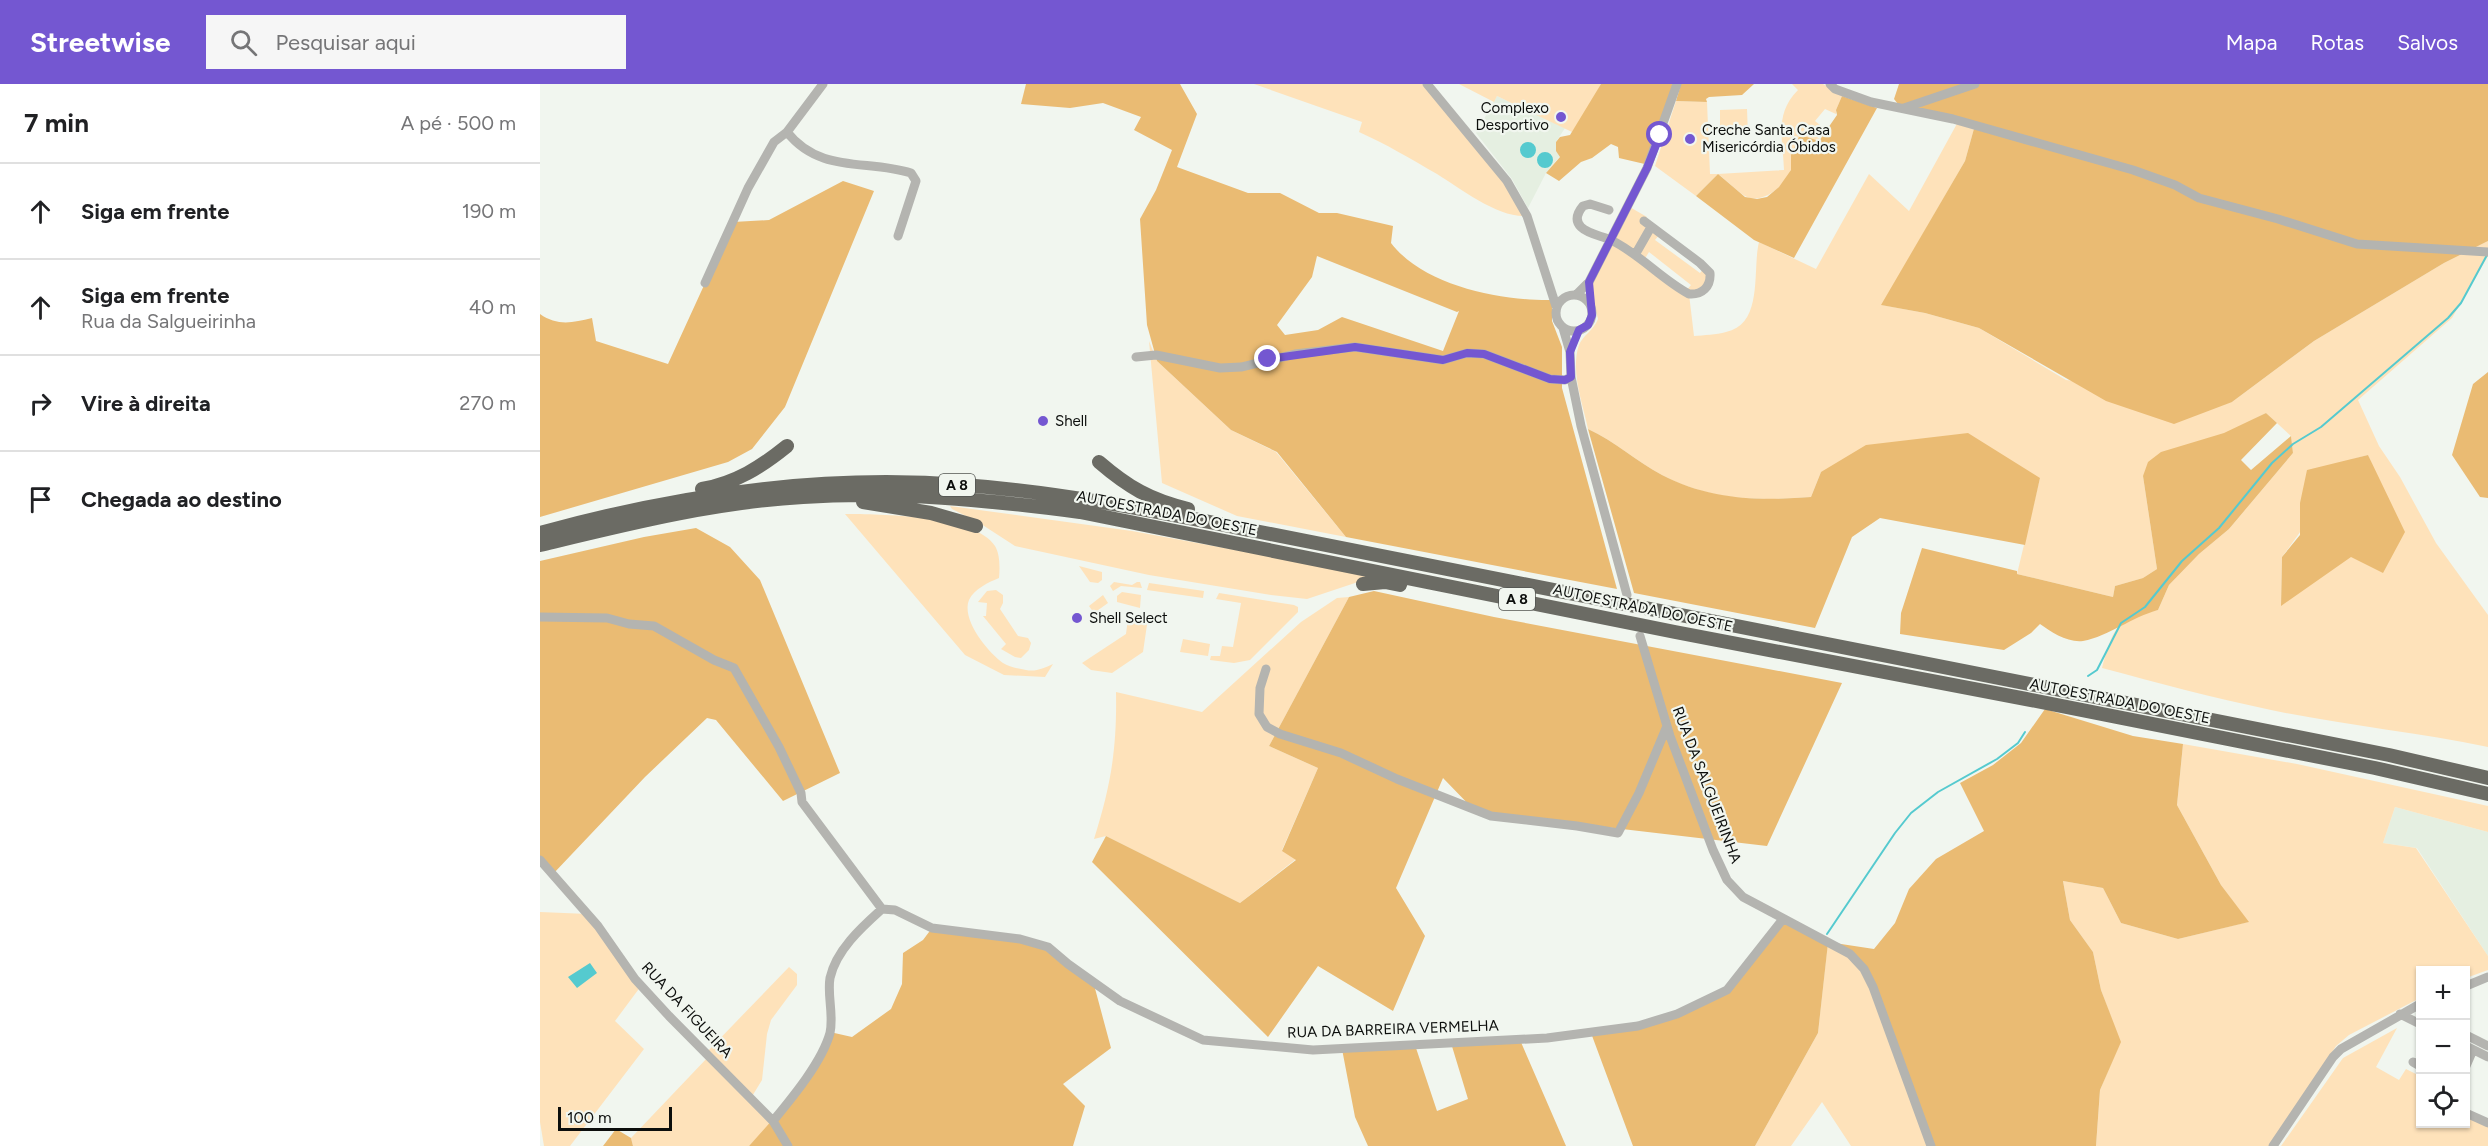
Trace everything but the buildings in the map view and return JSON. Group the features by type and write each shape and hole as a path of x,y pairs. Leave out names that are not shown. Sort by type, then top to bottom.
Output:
{"highway":[{"path":"657,504 677,492 713,487 748,474 762,467 787,446"},
{"path":"1099,462 1128,486 1143,495 1171,505 1230,519 1255,531"},
{"name":"AUTOESTRADA DO OESTE","path":"540,533 657,504 801,485 932,483 994,488 1089,500 1255,531 2389,754 2488,778"},
{"name":"AUTOESTRADA DO OESTE","path":"540,545 671,513 802,497 897,495 979,500 1080,513 2353,764 2488,794"},
{"path":"822,496 931,513 976,525"},
{"path":"1363,584 1385,582 1496,602 1543,604"}],"street":[{"path":"705,283 747,188 774,142 787,132 823,84"},
{"path":"1427,84 1507,181 1527,216 1552,288 1557,306 1556,318 1563,328 1570,352 1571,377 1581,426 1627,595"},
{"path":"1557,306 1589,282 1647,168 1677,84"},
{"path":"1830,84 1835,89 1871,102 1959,120 2133,170 2175,185 2199,198 2278,219 2356,244 2488,252"},
{"path":"1902,108 1975,84"},
{"path":"787,132 795,142 827,158 852,166 898,168 911,173 916,182 898,236"},
{"path":"1609,210 1590,204 1583,206 1578,213 1578,222 1582,228 1610,240 1635,255 1689,294 1696,294 1708,285 1710,273 1647,224 1635,255"},
{"path":"1570,352 1579,330 1591,320 1589,282"},
{"path":"1552,288 1582,296 1590,304"},
{"path":"1563,328 1579,330"},
{"path":"1136,357 1156,355 1220,368 1241,367 1295,354 1355,347 1443,360 1467,353 1484,354 1550,379 1565,380 1571,377"},
{"path":"540,616 607,618 629,624 654,626 714,660 734,668 779,747 801,793 802,802 882,909 859,930 839,956 830,977 830,1032 799,1090 772,1121"},
{"name":"RUA DA SALGUEIRINHA","path":"1640,636 1667,726 1713,850 1727,880 1743,897 1850,954 1864,969 1873,987 1931,1146"},
{"path":"1266,669 1260,688 1259,714 1267,727 1280,734 1341,753 1397,779 1491,816 1618,833 1639,793 1667,726"},
{"name":"RUA DA FIGUEIRA","path":"540,860 598,926 635,979 772,1121 788,1146"},
{"name":"RUA DA BARREIRA VERMELHA","path":"882,909 895,910 932,928 1020,939 1048,947 1120,1001 1203,1040 1313,1050 1547,1038 1638,1026 1701,1005 1727,990 1784,919"},
{"path":"2470,984 2488,977"},
{"path":"2273,1146 2342,1048 2400,1014 2416,1009"},
{"path":"2400,1014 2416,1022"},
{"path":"2470,1037 2488,1046"},
{"path":"2470,1048 2488,1057"},
{"path":"2470,1115 2488,1123"}],"shaded area":[{"path":"1026,84 1180,84 1197,114 1177,167 1248,193 1280,193 1319,213 1337,213 1393,226 1391,243 1405,258 1443,280 1465,288 1510,298 1552,300 1552,321 1562,347 1562,388 1617,589 1346,537 1277,452 1231,430 1157,361 1147,325 1140,219 1156,190 1172,150 1134,130 1141,117 1103,103 1070,108 1021,104","holes":["1317,256 1459,311 1443,351 1342,317 1318,330 1285,335 1277,325 1312,277"]},
{"path":"1254,84 1426,84 1505,182 1525,216 1514,215 1491,207 1408,157 1359,132 1362,122"},
{"name":"Complexo Desportivo","path":"1459,84 1601,84 1590,106 1572,132 1497,96 1494,102"},
{"path":"1601,84 1677,84 1649,165 1619,158 1618,147 1611,144 1592,158 1581,162 1559,181 1546,173 1560,157 1556,151 1556,142 1560,137 1570,135"},
{"path":"1681,84 1754,84 1742,95 1709,97 1706,99 1707,102 1676,101"},
{"path":"1792,84 1823,84 1842,96 1836,114 1825,109 1815,121 1820,125 1814,135 1820,139 1819,141 1807,137 1791,155 1791,168 1788,176 1774,192 1760,198 1747,197 1718,174 1784,170 1783,118 1790,99 1798,90"},
{"path":"1899,84 2488,84 2488,241 2444,263 2314,341 2232,402 2174,424 2106,401 1979,328 1925,313 1881,305 1965,161 1975,125 1902,109 1894,99"},
{"path":"1497,96 1565,128 1556,142 1560,156 1546,173 1528,208 1512,179 1476,133"},
{"path":"1842,96 1877,108 1794,258 1754,240 1696,196 1718,174 1745,197 1757,199 1767,197 1779,187 1791,170 1791,155 1799,137 1819,141 1837,115 1836,110"},
{"path":"1676,101 1707,102 1710,174 1718,174 1696,196 1655,166"},
{"path":"1747,109 1748,135 1720,136 1720,110"},
{"path":"1959,120 1975,125 1965,161 1882,305 1925,313 1979,328 2066,380 2232,402 2314,341 2444,263 2488,241 2488,256 2452,318 2358,400 2379,446 2400,477 2436,543 2488,615 2488,747 2271,710 2102,668 2118,627 2133,617 2158,610 2169,585 2199,554 2229,529 2293,453 2291,436 2266,413 2143,476 2157,569 2143,578 2115,586 2113,597 2017,574 2040,478 1821,472 1811,497 1753,499 1717,494 1680,484 1653,470 1588,429 1578,387 1576,366 1579,345 1598,319 1589,282 1628,206 1647,217 1644,221 1660,234 1655,240 1700,273 1705,267 1711,281 1689,294 1694,336 1726,332 1738,327 1746,318 1754,294 1759,242 1816,269 1869,174 1909,211","holes":["1649,252 1691,285 1686,291 1644,260","2368,455 2372,465 2281,605 2282,557 2353,459"]},
{"path":"843,181 874,191 785,407 752,449 728,462 540,517 540,314 559,322 592,318 596,341 668,364 733,222 769,220"},
{"path":"1149,341 1157,361 1231,430 1276,452 1346,537 1237,516 1162,483"},
{"path":"2488,372 2488,498 2480,497 2452,455 2473,384"},
{"path":"2266,413 2277,423 2241,460 2251,470 2291,436 2293,453 2229,529 2199,554 2169,585 2158,610 2093,639 2083,641 2066,639 2040,624 2031,633 2004,650 1900,634 1901,613 1922,548 2113,597 2115,586 2143,578 2157,569 2143,476 2148,462 2161,452 2224,433"},
{"path":"1588,429 1662,475 1698,490 1735,497 1773,499 1811,497 1821,472 1866,445 1968,433 2040,478 2025,545 1880,518 1852,537 1815,628 1634,593"},
{"path":"2368,455 2405,532 2383,573 2351,557 2281,606 2282,557 2300,535 2300,503 2307,470"},
{"path":"950,506 1132,531 1376,576 1307,599 1149,575 1015,546"},
{"path":"845,514 925,518 968,528 984,536 997,549 999,578 978,589 971,596 968,608 972,626 990,651 1005,664 1033,670 1053,664 1045,677 1004,675 965,655"},
{"path":"696,528 730,547 760,580 840,773 783,801 716,720 707,718 645,777 553,874 540,860 540,561 644,537"},
{"path":"1079,566 1102,572 1102,580 1098,583 1090,582"},
{"path":"1114,582 1132,585 1140,582 1142,588 1121,586 1113,591 1110,586"},
{"path":"1149,583 1204,591 1203,598 1147,590"},
{"path":"996,590 1003,595 1000,609 1018,636 1028,638 1031,643 1029,650 1021,658 1001,649 1006,644 983,616 986,616 987,603 978,602 987,591"},
{"path":"1374,591 1494,617 1842,683 1767,846 1476,812 1443,778 1396,888 1425,936 1393,1011 1318,966 1268,1037 1092,862 1106,836 1240,903 1296,860 1282,851 1318,768 1269,746 1349,597"},
{"path":"1122,592 1141,595 1140,608 1117,602 1117,596"},
{"path":"1219,593 1294,605 1298,607 1298,612 1250,660 1234,663 1210,660 1211,656 1220,656 1222,646 1233,647 1241,603 1216,599"},
{"path":"1103,595 1108,603 1094,613 1089,606"},
{"path":"1349,597 1269,746 1318,768 1282,850 1296,859 1240,903 1106,836 1094,839 1112,767 1116,692 1202,712 1301,622 1337,598"},
{"path":"1131,615 1148,618 1143,652 1112,673 1091,670 1082,663 1126,634 1128,619"},
{"path":"1183,639 1210,644 1208,656 1180,652"},
{"path":"2045,709 2133,736 2183,744 2177,805 2221,885 2249,922 2178,939 2121,923 2103,888 2063,881 2070,920 2093,952 2101,990 2121,1042 2100,1090 2096,1146 1931,1146 1864,969 1828,943 1818,1033 1755,1146 1633,1146 1591,1033 1638,1026 1727,990 1783,919 1828,942 1874,949 1895,923 1909,889 1936,859 1984,831 1960,783 1993,765 2021,743"},
{"path":"2183,744 2297,764 2488,806 2488,832 2395,807 2383,843 2416,848 2488,956 2488,970 2470,977 2470,966 2416,966 2416,1000 2349,1035 2336,1046 2271,1146 2096,1146 2100,1090 2120,1042 2101,990 2093,952 2070,920 2063,881 2103,888 2121,923 2178,939 2248,922 2221,885 2177,805"},
{"path":"2395,807 2488,832 2488,956 2417,848 2383,843"},
{"path":"540,912 588,914 641,986 615,1021 644,1049 570,1146 544,1146 540,1122"},
{"path":"932,928 1048,947 1093,981 1111,1048 1063,1084 1085,1106 1073,1146 749,1146 799,1090 830,1032 852,1037 891,1009 902,984 903,953 923,940"},
{"path":"1828,942 1864,969 1931,1146 1851,1146 1822,1102 1791,1146 1755,1146 1818,1033"},
{"path":"789,967 797,974 797,985 771,1020 767,1034 762,1080 751,1098 773,1121 749,1146 633,1146 631,1138 709,1056 706,1053"},
{"path":"2397,1028 2376,1067 2399,1080 2406,1069 2416,1074 2416,1128 2470,1128 2470,1118 2488,1126 2488,1146 2281,1146 2343,1058"},
{"path":"1520,1040 1566,1146 1368,1146 1355,1117 1342,1049 1415,1045 1437,1111 1468,1099 1451,1043"},
{"path":"616,1129 631,1138 633,1146 603,1146"}],"water":[{"path":"1525,142 1531,142 1536,150 1534,156 1525,158 1520,153 1520,147"},
{"path":"1542,152 1548,152 1553,160 1551,166 1542,168 1537,163 1537,157"},
{"path":"590,963 597,973 577,988 568,977"}],"waterway":[{"path":"2088,676 2097,670 2121,623 2145,607 2182,561 2219,528 2272,463 2293,444 2321,427 2448,318 2461,303 2487,255"},
{"path":"1827,934 1911,813 1938,792 1997,759 2018,743 2025,732"}],"place":[{"name":"Complexo Desportivo","path":"1561,117"},
{"name":"Creche Santa Casa Misericórdia Óbidos","path":"1690,139"},
{"name":"Shell","path":"1043,421"},
{"name":"Shell Select","path":"1077,618"}],"route":[{"path":"1268,359 1355,347 1443,360 1467,353 1484,354 1550,379 1565,380 1571,377 1570,352 1579,330 1588,325 1592,315 1589,282 1647,168 1660,135"}]}
